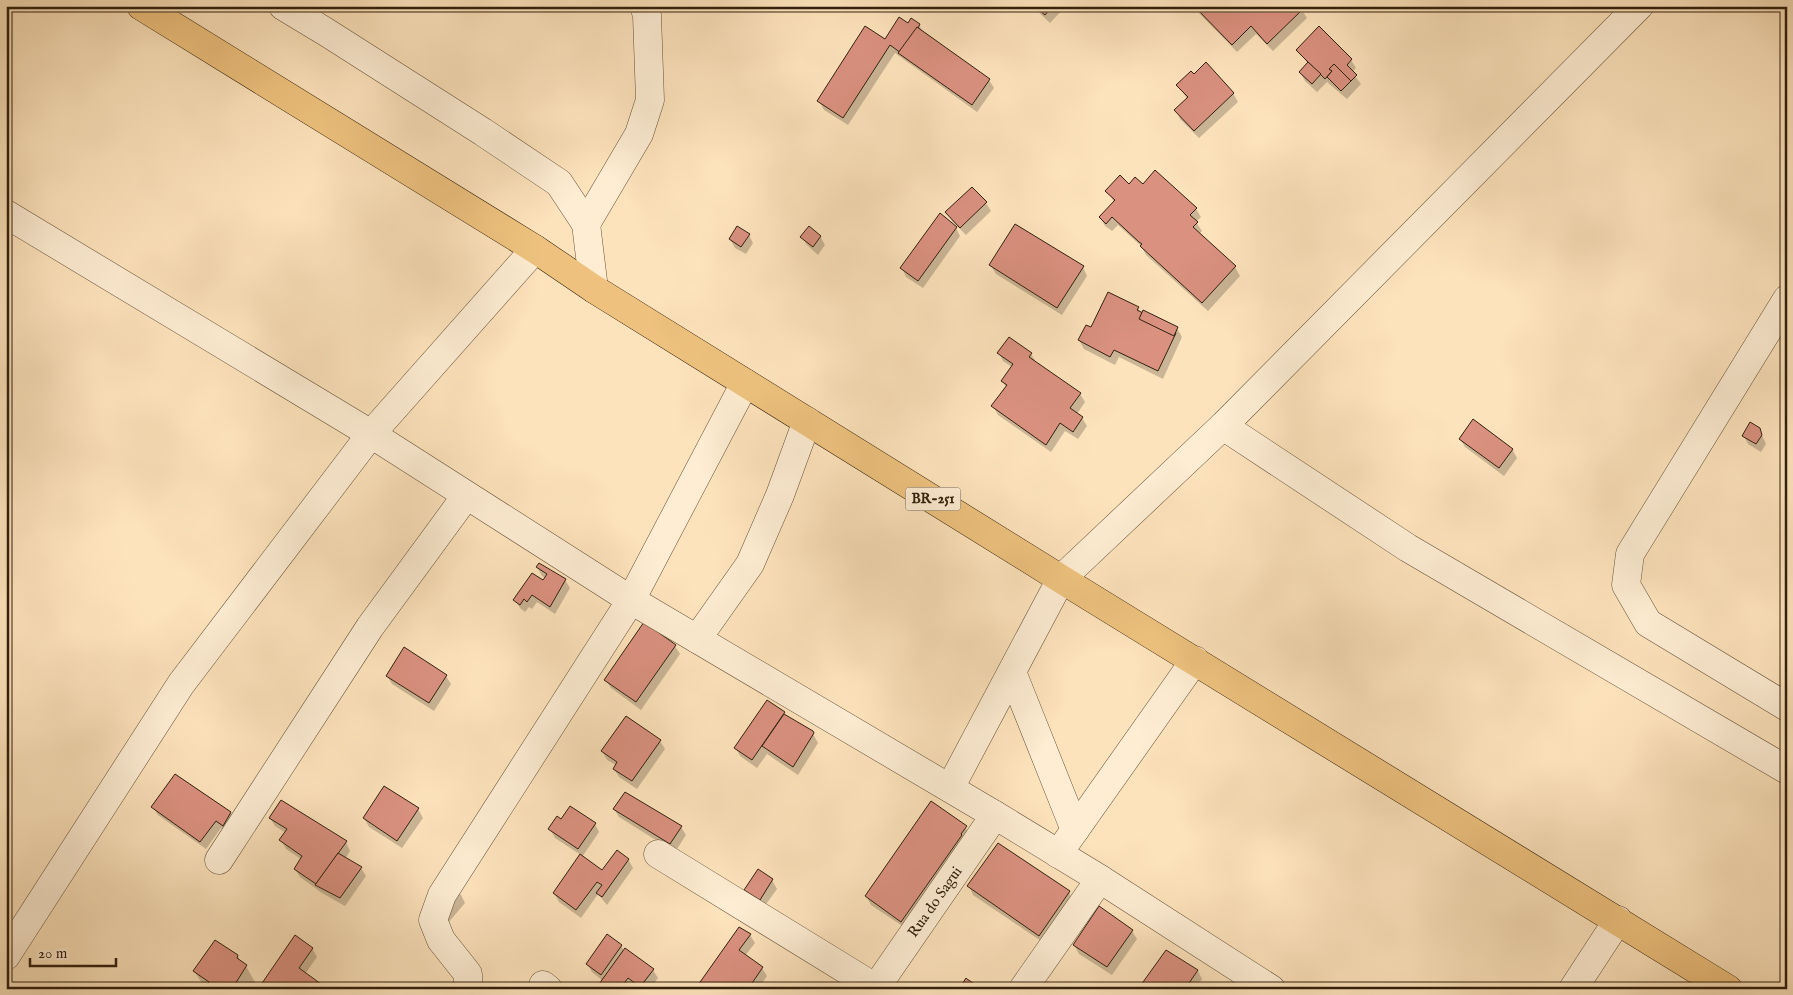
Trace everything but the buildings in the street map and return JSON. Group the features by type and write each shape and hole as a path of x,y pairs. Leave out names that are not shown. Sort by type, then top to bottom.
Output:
{"main road":[{"name":"BR-251","path":"141,6 535,249 594,289 1061,579 1618,920 1720,987"}],"street":[{"path":"283,6 467,122 559,183 586,224 594,289"},
{"path":"586,224 639,134 650,100 647,15 644,6"},
{"path":"950,788 1061,579 1223,426 1639,6"},
{"path":"6,214 371,434 630,600 950,788 1100,879 1271,989"},
{"path":"6,956 181,684 371,434 535,249"},
{"path":"1787,299 1630,554 1626,585 1648,623 1787,707"},
{"path":"468,989 468,974 441,940 433,920 442,895 630,600 745,383"},
{"path":"697,639 750,564 780,495 807,421"},
{"path":"1223,426 1408,548 1787,770"},
{"path":"219,860 370,627 466,496"},
{"path":"1058,854 1196,660"},
{"path":"1012,672 1075,830"},
{"name":"Rua do Sagui","path":"876,988 995,815"},
{"path":"658,854 876,988"},
{"path":"1024,989 1100,879"},
{"path":"1573,989 1618,920"}]}
